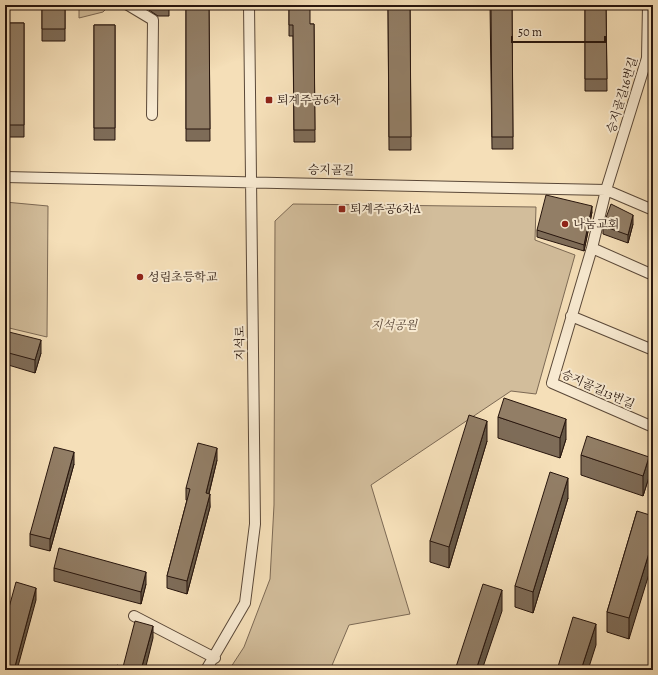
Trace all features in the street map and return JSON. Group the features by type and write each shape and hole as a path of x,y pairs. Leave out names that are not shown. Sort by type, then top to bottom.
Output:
{"street":[{"path":"128,5 153,20 152,115"},
{"name":"지석로","path":"206,670 245,603 255,524 249,5"},
{"name":"승지골길16번길","path":"606,190 647,58 648,5"},
{"name":"승지골길","path":"5,177 251,181 606,190 653,210"},
{"name":"승지골길13번길","path":"606,190 592,248 552,383 653,427"},
{"path":"592,248 653,275"},
{"path":"571,316 653,350"},
{"path":"134,616 214,658"}],"green space":[{"path":"79,5 110,5 103,12 79,18"},
{"path":"5,202 48,206 47,337 5,327"},
{"name":"지석공원","path":"293,204 536,207 535,240 575,255 536,394 511,391 371,485 410,614 349,625 330,670 229,670 244,647 270,579 274,505 275,221"}],"building":[{"path":"42,5 65,5 65,29 42,29"},
{"path":"289,5 310,5 310,24 314,24 315,130 294,130 293,25 289,25"},
{"path":"388,5 410,5 411,137 389,137"},
{"path":"491,5 512,5 513,137 492,137"},
{"path":"585,5 606,5 607,79 585,79"},
{"path":"186,6 209,6 210,129 186,129"},
{"path":"5,23 24,23 24,125 5,125"},
{"path":"94,25 115,25 115,128 94,128"},
{"name":"나눔교회","path":"546,195 592,206 584,245 537,230"},
{"path":"611,204 633,215 628,235 603,226"},
{"path":"5,331 41,340 35,360 5,352"},
{"path":"504,398 566,419 560,438 498,417"},
{"path":"469,415 487,421 449,547 430,541"},
{"path":"587,436 649,457 643,476 581,455"},
{"path":"198,443 217,448 206,493 210,494 187,581 167,576 190,489 186,488"},
{"path":"54,447 74,452 50,539 30,534"},
{"path":"550,472 568,478 533,592 515,586"},
{"path":"637,511 653,516 653,540 629,618 607,612"},
{"path":"59,548 146,572 141,592 54,568"},
{"path":"16,582 36,588 14,670 5,670 5,622"},
{"path":"483,584 502,590 476,670 455,670"},
{"path":"573,617 596,624 581,670 557,670"},
{"path":"135,621 153,626 141,670 116,670 117,665 123,667"}],"place":[{"name":"퇴계주공6차","path":"269,100"},
{"name":"퇴계주공6차A","path":"342,209"},
{"name":"나눔교회","path":"565,224"},
{"name":"성림초등학교","path":"140,277"}]}
